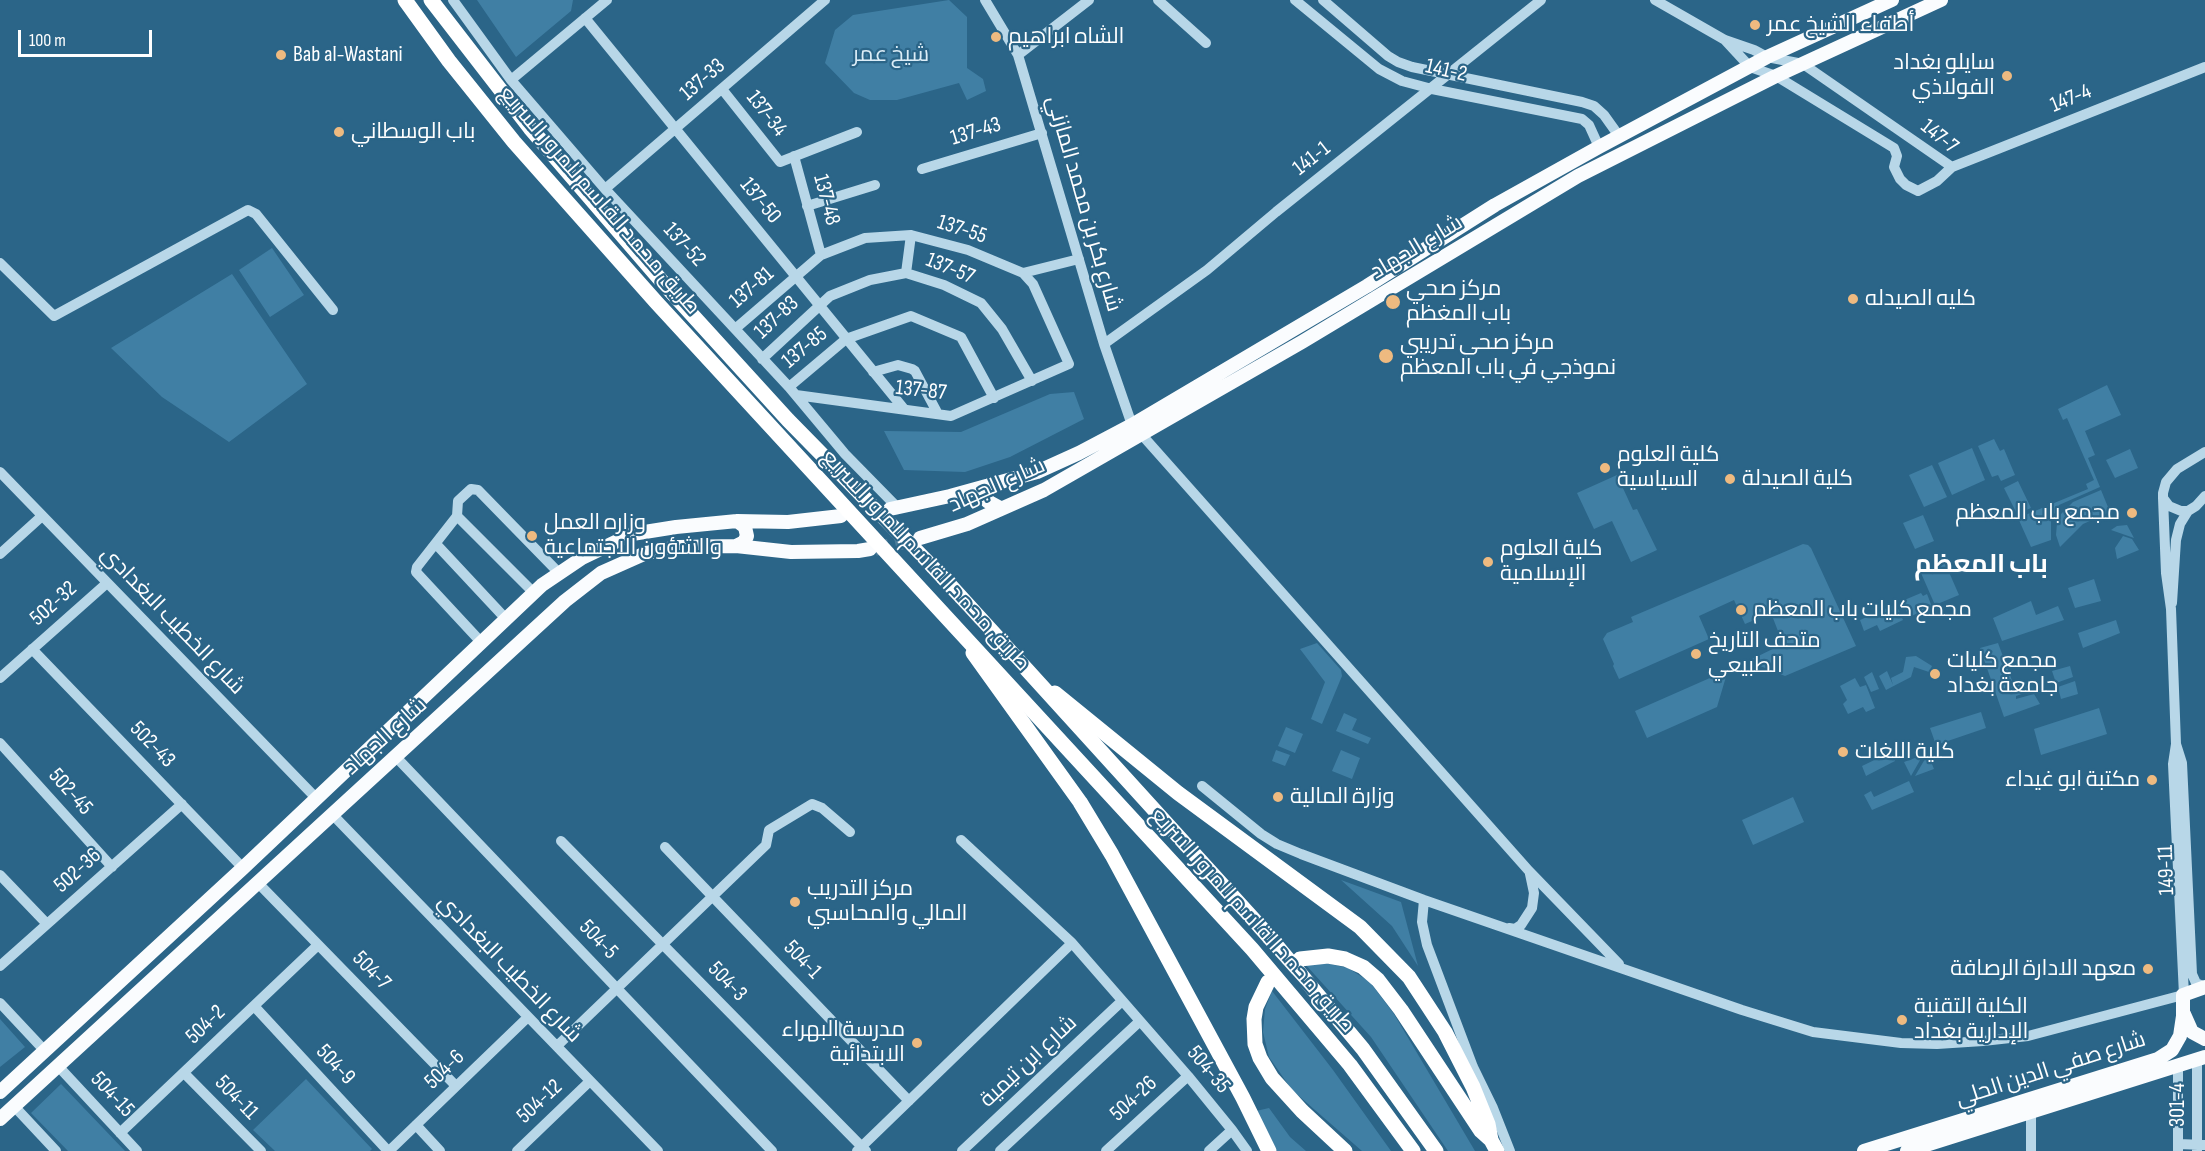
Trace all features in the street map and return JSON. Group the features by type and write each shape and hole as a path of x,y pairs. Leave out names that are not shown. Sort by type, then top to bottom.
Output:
{"highway":[{"name":"طريق محمد القاسم للمرور السريع","path":"405,0 449,61 514,142 656,302 1252,949 1336,1048 1413,1151"},
{"name":"طريق محمد القاسم للمرور السريع","path":"431,0 530,128 665,285 788,420 949,584 1267,934 1363,1049 1436,1151"},
{"path":"955,629 1080,802 1112,855 1171,961 1269,1151"},
{"path":"1025,668 1150,771 1360,927 1409,977 1445,1032 1488,1124 1494,1146"},
{"path":"1300,959 1328,956 1345,959 1363,967 1378,980 1401,1010 1481,1131 1494,1146"},
{"path":"1268,982 1256,1007 1254,1019 1255,1044 1260,1058 1272,1078 1302,1111 1340,1146"}],"main road":[{"name":"شارع الجهاد","path":"1371,292 1496,206 1599,147 1767,57 1892,0"},
{"name":"شارع الجهاد","path":"920,538 967,524 1044,490 1137,430 1371,292 1578,176 1776,76 1941,0"},
{"name":"شارع الجهاد","path":"894,508 1037,472 1137,430"},
{"path":"989,485 986,493 987,501 1000,508"},
{"name":"شارع الجهاد","path":"0,1091 243,868 481,642 559,573 582,558 632,534 676,526 737,521 788,522 841,516"},
{"path":"736,546 744,542 747,533 745,527 737,521"},
{"name":"شارع الجهاد","path":"0,1119 565,602 601,573 646,553 679,547 736,546 791,552 870,549"},
{"path":"2205,987 2183,1000 2188,1025 2192,1032 2205,1039"},
{"name":"شارع صفي الدين الحلي","path":"1864,1151 2158,1059 2172,1050 2179,1040 2183,1000"},
{"name":"شارع صفي الدين الحلي","path":"1907,1151 2201,1058"}],"street":[{"name":"137-52","path":"453,0 511,80 605,189 792,391 894,508"},
{"path":"511,80 607,0"},
{"name":"137-33","path":"605,189 825,0"},
{"name":"شارع بكر بن محمد المازني","path":"985,0 1018,55 1104,344 1137,430"},
{"path":"1018,55 1089,0"},
{"path":"1158,0 1206,43"},
{"name":"141-2","path":"1295,0 1379,69 1402,81 1582,118 1589,124 1599,147"},
{"name":"141-2","path":"1323,0 1388,56 1412,67 1594,106 1604,115 1619,136"},
{"name":"141-1","path":"1104,344 1207,270 1541,0"},
{"path":"1655,0 1725,40 1767,57 1803,64"},
{"name":"137-50","path":"585,18 904,410"},
{"path":"1725,40 1750,67 1776,76"},
{"name":"147-7","path":"1776,76 1894,147 1897,156 1894,167 1906,185 1918,191 1937,181 1952,167 1803,64"},
{"name":"147-4","path":"1952,167 2205,67"},
{"name":"137-34","path":"722,89 780,162 794,156"},
{"path":"794,156 857,132"},
{"name":"137-43","path":"922,169 1042,133"},
{"name":"137-48","path":"794,156 820,255"},
{"path":"807,206 875,185"},
{"path":"0,263 54,316 248,210 256,214 333,310"},
{"path":"906,273 911,235"},
{"name":"137-55","path":"795,276 820,255 865,238 911,235 968,250 1023,273"},
{"path":"1023,273 1079,259"},
{"name":"137-57","path":"819,305 830,296 870,280 906,273 944,285 981,303 1002,329 1032,381"},
{"name":"137-87","path":"792,391 951,416 1069,364 1033,284 1023,273"},
{"name":"137-81","path":"735,329 795,276"},
{"name":"137-83","path":"762,359 819,305"},
{"path":"846,339 911,316 961,338 994,398"},
{"name":"137-85","path":"792,391 846,339"},
{"path":"873,372 898,365 912,369 938,414"},
{"path":"1137,430 1528,871 1621,966"},
{"path":"2205,452 2177,469 2164,488 2163,498 2174,509 2188,511 2205,496"},
{"path":"2190,460 2205,464"},
{"name":"شارع الخطيب البغدادي","path":"0,472 316,798"},
{"path":"481,642 416,572 417,567 457,516 458,501 471,489 478,490 559,573"},
{"name":"149-11","path":"2163,498 2170,609 2175,744 2173,764 2183,1000"},
{"name":"149-11","path":"2170,609 2174,592 2175,540 2180,524 2188,511"},
{"path":"0,554 42,516"},
{"path":"457,516 534,593"},
{"path":"436,544 506,619"},
{"name":"502-32","path":"0,678 107,583"},
{"name":"502-43","path":"32,649 243,868"},
{"name":"502-45","path":"0,743 112,867"},
{"name":"149-11","path":"2175,744 2182,763 2193,974 2196,983 2205,987"},
{"name":"504-5","path":"396,757 772,1151"},
{"path":"1202,786 1261,834 1277,844 1424,900 1813,1032 1901,1042 1949,1043 2028,1036 2183,1000"},
{"name":"502-36","path":"0,966 182,804"},
{"path":"557,1046 766,845 769,830 812,804 818,805 850,832"},
{"name":"شارع الخطيب البغدادي","path":"332,814 658,1151"},
{"name":"504-35","path":"961,840 1072,943 1188,1076 1247,1151"},
{"name":"504-3","path":"561,841 862,1150"},
{"name":"504-1","path":"665,847 909,1101"},
{"path":"1508,928 1521,926 1532,908 1534,893 1528,871"},
{"path":"0,875 47,924"},
{"name":"504-7","path":"258,883 456,1086"},
{"path":"1424,900 1422,922 1427,945 1473,1067 1510,1151"},
{"path":"862,1150 909,1101 1072,943"},
{"name":"504-2","path":"120,1133 318,945"},
{"name":"شارع ابن تيمية","path":"962,1151 1122,1001"},
{"path":"0,1003 45,1051"},
{"name":"504-9","path":"254,1006 388,1151"},
{"name":"504-6","path":"388,1151 528,1017"},
{"name":"شارع ابن تيمية","path":"1000,1151 1140,1021"},
{"name":"301-4","path":"2200,1147 2201,1058"},
{"name":"504-15","path":"57,1066 137,1151"},
{"name":"301-4","path":"2178,1066 2178,1148"},
{"name":"504-11","path":"184,1072 261,1151"},
{"name":"504-26","path":"1106,1151 1188,1076"},
{"name":"504-12","path":"518,1150 590,1081"},
{"path":"14,1106 56,1151"},
{"path":"2031,1113 2031,1151"},
{"path":"416,1125 440,1151"},
{"path":"1209,1151 1232,1130"},
{"path":"2178,1148 2200,1147"}],"green space":[{"path":"477,0 573,0 571,11 516,57"},
{"name":"شيخ عمر","path":"949,0 967,17 967,68 983,79 986,91 967,100 959,83 897,100 870,100 854,93 825,63 835,30 853,15"},
{"path":"272,248 304,295 270,317 239,270"},
{"path":"232,274 307,384 229,442 162,397 111,348"},
{"path":"2107,385 2121,415 2085,431 2095,455 2088,458 2100,487 2059,505 2051,520 2051,540 2031,547 2018,518 2088,489 2086,484 2094,480 2067,418 2063,420 2058,409"},
{"path":"1074,392 1084,419 1010,457 965,472 904,470 884,431 961,432 1050,394"},
{"path":"1994,439 2000,451 2004,449 2015,475 2001,481 1998,475 1992,477 1978,446"},
{"path":"1972,448 1985,480 1952,495 1938,463"},
{"path":"2130,449 2138,468 2115,478 2106,460"},
{"path":"1932,465 1947,497 1924,507 1909,475"},
{"path":"1617,475 1633,510 1637,509 1657,550 1631,562 1612,521 1594,529 1577,493"},
{"path":"2018,481 2031,508 2017,514 2004,488"},
{"path":"2101,490 2110,512 2083,524 2060,547 2056,535 2057,523 2061,514 2073,502"},
{"path":"1923,515 1934,541 1915,549 1903,523"},
{"path":"2127,525 2134,538 2111,530 2117,526"},
{"path":"2123,536 2132,539 2139,550 2117,559 2115,548"},
{"path":"1803,544 1811,548 1856,646 1785,676 1748,661 1783,644 1771,613 1745,624 1734,600 1699,616 1709,639 1619,679 1603,639 1607,633 1633,622 1631,617"},
{"path":"1945,563 1959,595 1935,605 1921,573"},
{"path":"2094,579 2101,601 2075,608 2068,588"},
{"path":"1921,593 1923,596 1927,594 1932,607 1909,617 1902,601"},
{"path":"2031,601 2036,615 2058,606 2064,620 2002,641 1993,618"},
{"path":"1896,604 1903,620 1880,631 1877,625 1864,631 1860,620"},
{"path":"2116,620 2120,633 2083,648 2078,633"},
{"path":"1317,643 1341,670 1342,676 1322,724 1311,719 1325,682 1300,649"},
{"path":"1998,643 2014,686 2030,681 2033,690 2016,696 2016,699 2034,694 2040,704 2004,717 1980,648"},
{"path":"1916,656 1932,666 1929,672 1914,667 1911,677 1886,690 1879,676 1887,671 1893,685 1891,678 1903,672 1906,657"},
{"path":"2070,666 2073,677 2056,683 2052,671"},
{"path":"1728,670 1717,707 1647,738 1635,711"},
{"path":"1872,672 1879,689 1871,692 1864,677"},
{"path":"1855,678 1860,687 1866,685 1875,708 1866,712 1863,707 1848,714 1843,704 1847,700 1840,686"},
{"path":"2075,681 2078,694 2061,699 2058,687"},
{"path":"2099,708 2107,734 2041,755 2034,729"},
{"path":"1981,712 1986,728 1936,745 1930,728"},
{"path":"1344,713 1357,719 1352,730 1371,738 1368,744 1336,731"},
{"path":"1286,727 1303,734 1295,753 1278,746"},
{"path":"1276,750 1290,755 1285,766 1272,761"},
{"path":"1341,750 1360,758 1352,779 1332,771"},
{"path":"1891,752 1895,761 1866,776 1862,766"},
{"path":"1928,754 1934,769 1915,776"},
{"path":"1923,755 1911,776 1904,762"},
{"path":"1909,781 1914,792 1872,810 1864,795 1871,791 1874,797"},
{"path":"1793,797 1804,822 1753,845 1742,820"},
{"path":"1341,880 1401,902 1418,966 1392,926"},
{"path":"1325,963 1348,968 1370,982 1394,1014 1475,1151 1448,1151 1371,1037 1305,964"},
{"path":"1272,991 1333,1070 1391,1151 1362,1151 1292,1090 1269,1057 1263,1032 1265,1009"},
{"path":"0,1019 25,1047 0,1067"},
{"path":"306,1079 372,1149 370,1151 275,1151 253,1130"},
{"path":"61,1084 125,1151 68,1151 31,1113"},
{"path":"1269,1108 1290,1137 1306,1151 1277,1151 1256,1111"}],"tunnel":[{"path":"875,549 917,539"}],"place":[{"name":"أطفاء الشيخ عمر","path":"1755,25"},
{"name":"الشاه ابراهيم","path":"996,37"},
{"name":"Bab al-Wastani","path":"281,55"},
{"name":"سايلو بغداد الفولاذي","path":"2007,76"},
{"name":"باب الوسطاني","path":"339,132"},
{"name":"كليه الصيدله","path":"1853,299"},
{"name":"مركز صحي باب المغظم","path":"1393,302"},
{"name":"مركز صحي تدريبي نموذجي في باب المعظم","path":"1386,356"},
{"name":"كلية العلوم السياسية","path":"1605,468"},
{"name":"كلية الصيدلة","path":"1730,479"},
{"name":"مجمع باب المعظم","path":"2132,513"},
{"name":"وزاره العمل والشؤون الاجتماعية","path":"532,536"},
{"name":"كلية العلوم الإسلامية","path":"1488,562"},
{"name":"مجمع كليات باب المعظم","path":"1741,610"},
{"name":"متحف التاريخ الطبيعي","path":"1696,654"},
{"name":"مجمع كليات جامعة بغداد","path":"1935,674"},
{"name":"كلية اللغات","path":"1843,752"},
{"name":"مكتبة ابو غيداء","path":"2152,780"},
{"name":"وزارة المالية","path":"1278,797"},
{"name":"مركز التدريب المالي والمحاسبي","path":"795,902"},
{"name":"معهد الادارة الرصافة","path":"2148,969"},
{"name":"الكلية التقنية الإدارية بغداد","path":"1902,1020"},
{"name":"مدرسة البهراء الابتدائية","path":"917,1043"}],"district":[{"name":"باب المعظم","path":"1981,565"}]}
